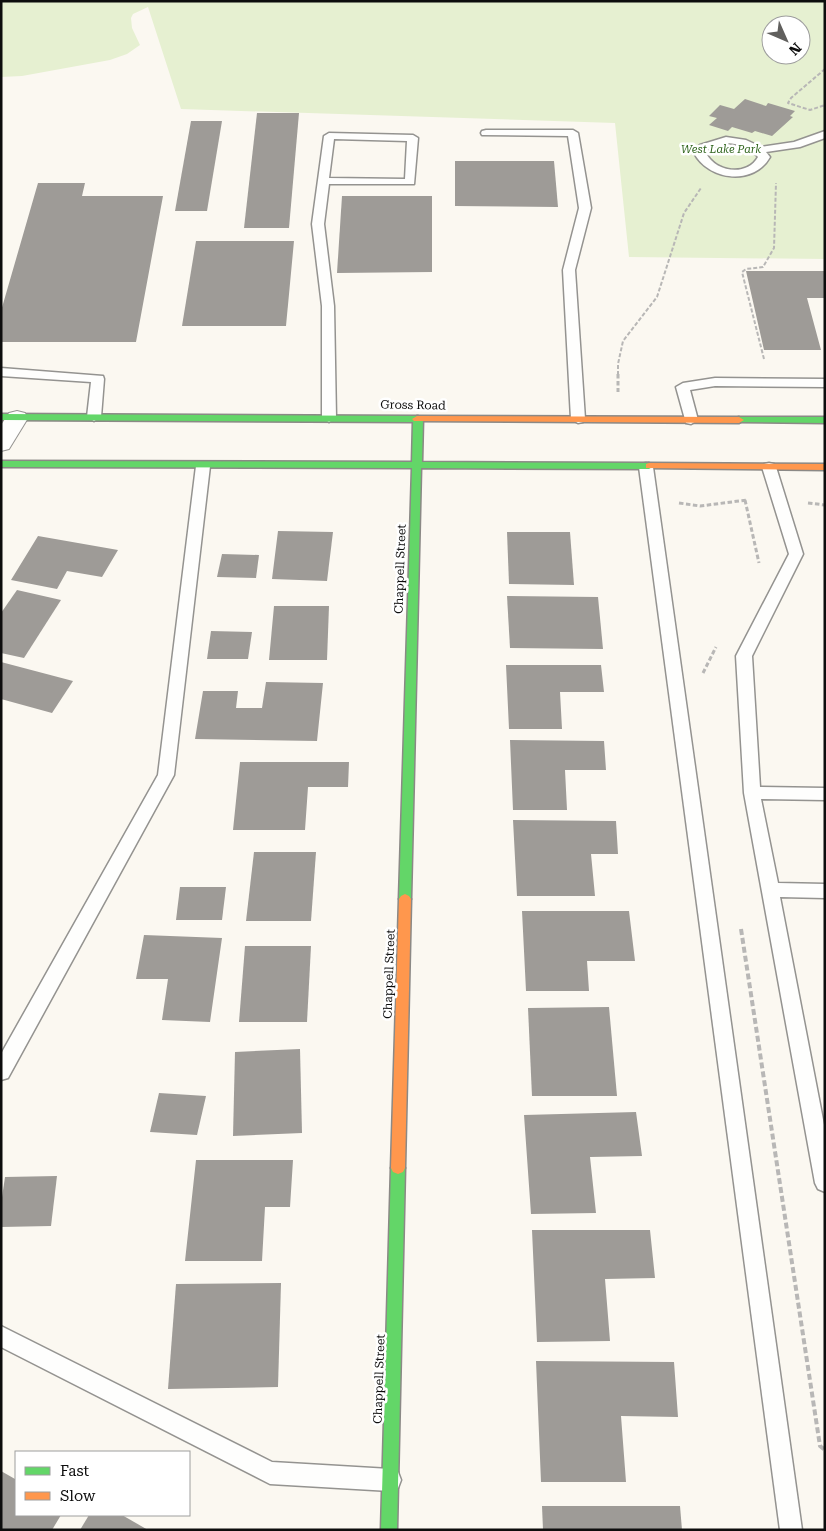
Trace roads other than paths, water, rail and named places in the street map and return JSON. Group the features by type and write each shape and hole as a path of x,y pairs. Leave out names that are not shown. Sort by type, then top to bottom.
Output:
{"main road":[{"name":"Gross Road","path":"9,418 825,420"},
{"name":"Chappell Street","path":"389,1530 418,419"},
{"path":"1,464 825,468"}],"street":[{"path":"1,444 9,418"}],"lane":[{"path":"486,132 573,133 585,208 569,270 578,419"},
{"path":"761,155 762,163 756,169 732,173 708,166 700,153 704,147 714,142 726,140 739,141 761,155 825,134"},
{"path":"323,181 410,182 413,138 329,136 323,181 318,224 328,306 329,418"},
{"path":"1,372 98,379 94,417"},
{"path":"691,420 683,387 715,382 825,383"},
{"path":"1,1072 166,775 203,466"},
{"path":"646,467 790,1530"},
{"path":"769,468 796,554 744,656 752,793 825,1183"},
{"path":"752,793 825,794"},
{"path":"770,890 825,891"},
{"path":"1,1336 270,1472 390,1480"}],"park label":[{"name":"West Lake Park","path":"721,149"}]}
